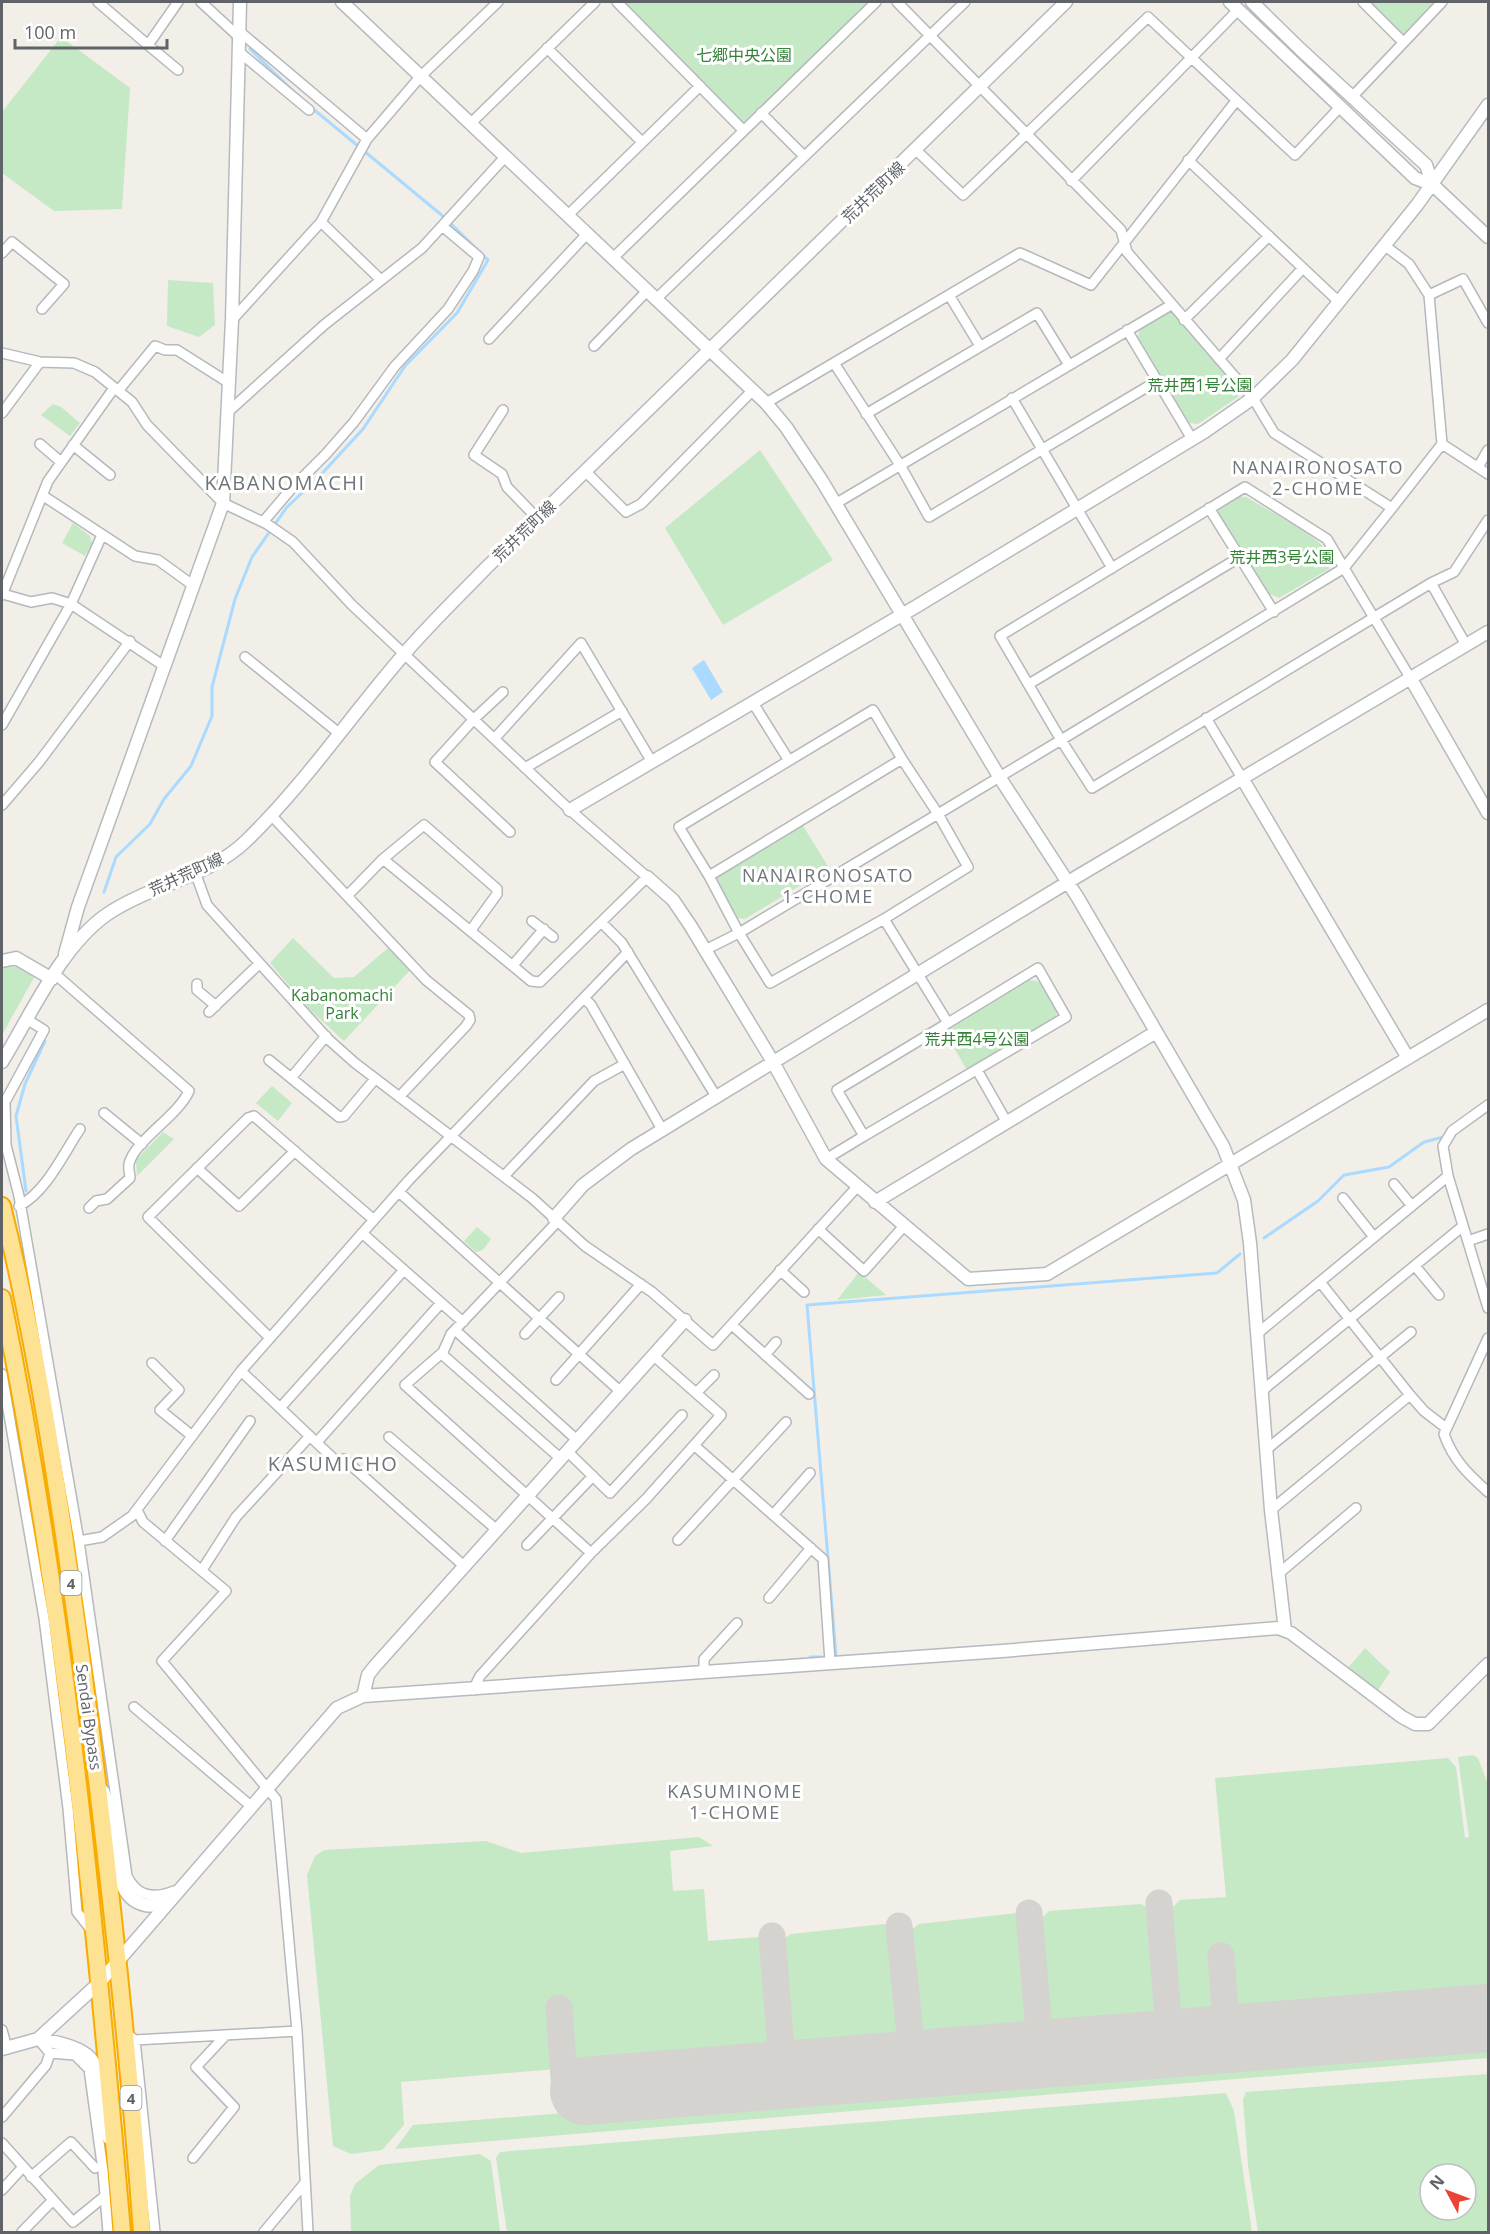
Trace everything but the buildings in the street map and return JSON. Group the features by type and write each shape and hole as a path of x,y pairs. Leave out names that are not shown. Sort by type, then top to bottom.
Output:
{"highway":[{"name":"Sendai Bypass","path":"2,1206 14,1224 63,1524 97,1771 116,1965 130,2036 142,2232"},
{"name":"Sendai Bypass","path":"2,1298 23,1398 57,1613 72,1726 122,2232"}],"street":[{"path":"98,2 178,70"},
{"path":"148,45 178,2"},
{"path":"201,2 363,146"},
{"path":"62,963 78,907 223,503 229,383 240,2"},
{"path":"342,2 766,404 803,451 1000,778 1068,882 1156,1032 1231,1163 1247,1217 1277,1575 1285,1630"},
{"path":"231,320 321,222 363,146 420,77 498,2"},
{"path":"471,123 595,2"},
{"path":"617,2 743,130"},
{"path":"613,258 876,2"},
{"path":"897,2 1121,230 1127,252 1253,398 1274,433 1392,508"},
{"path":"594,346 804,156 965,2"},
{"name":"荒井荒町線","path":"2,1062 53,977 84,934 107,915 142,895 195,872 240,846 271,815 405,653 537,518 1066,2"},
{"path":"1252,2 1426,165 1433,185"},
{"path":"1362,2 1403,42"},
{"path":"1352,97 1442,2"},
{"path":"1071,181 1192,59 1235,5 1415,178 1433,185 1488,237"},
{"path":"916,150 963,195 1148,17 1295,155 1341,106"},
{"path":"547,48 642,142"},
{"path":"238,51 309,110"},
{"path":"567,216 700,86"},
{"path":"766,404 1020,253 1091,285 1236,101"},
{"path":"570,810 901,615 1192,439 1253,398 1292,360 1433,185 1488,105"},
{"path":"761,113 804,156"},
{"path":"228,412 324,325 422,248 505,157"},
{"path":"1188,160 1338,301"},
{"path":"321,222 381,280"},
{"path":"265,523 291,489 354,422 395,366 448,309 468,280 479,257 446,222"},
{"path":"489,339 586,235"},
{"path":"1184,320 1269,236"},
{"path":"2,253 12,242 64,284 42,309"},
{"path":"705,950 739,933 1000,778 1344,568 1442,444 1429,295 1409,264 1384,245"},
{"path":"1219,359 1303,268"},
{"path":"1429,295 1463,279 1488,323"},
{"path":"949,295 980,346"},
{"path":"835,504 1171,304"},
{"path":"866,414 1036,313 1069,365"},
{"path":"1127,330 1192,439"},
{"path":"164,666 71,603 52,598 31,602 2,594 42,495 61,462 116,390 155,346 165,350 177,350 229,383"},
{"path":"2,353 40,362 74,363 95,372 132,402 147,425 223,503 265,523 293,542 352,605 525,768 673,900 773,1062 826,1159 968,1279 1047,1274 1488,1010"},
{"path":"2,413 40,362"},
{"path":"834,363 900,465 929,517 1157,381"},
{"path":"585,471 626,512 641,504 752,391"},
{"path":"1012,398 1112,568"},
{"path":"503,410 474,455 502,474 507,488 537,518"},
{"path":"40,444 61,462"},
{"path":"1442,444 1488,474"},
{"path":"73,445 110,475"},
{"path":"1479,467 1488,450"},
{"path":"1488,520 1454,572 1374,617 1092,788 1000,636 1245,487 1327,539 1344,568 1374,617 1411,679 1488,813"},
{"path":"42,495 135,556 158,560 194,586"},
{"path":"1209,508 1274,612"},
{"path":"2,724 5,708 71,603 102,535"},
{"path":"1029,684 1239,557"},
{"path":"1431,583 1466,645"},
{"path":"591,1553 405,1384 442,1352 455,1330 600,1169 773,1062 920,975 1068,882 1488,632"},
{"path":"2,806 39,762 130,641"},
{"path":"495,738 581,643 652,762"},
{"path":"245,657 340,734"},
{"path":"503,692 474,719 435,762 510,832"},
{"path":"753,702 788,759"},
{"path":"873,710 968,867 884,919 770,983 679,827 788,759 873,710"},
{"path":"525,768 622,711"},
{"path":"1206,718 1408,1058"},
{"path":"709,876 902,759"},
{"path":"271,815 426,980 469,1015 470,1020 466,1026 399,1097"},
{"path":"347,896 383,859 424,825 497,889 497,894 471,930"},
{"path":"383,859 531,981 540,982 648,877"},
{"path":"195,872 207,905 326,1036 375,1079 504,1176 585,1246 641,1284 686,1320 712,1345 857,1187"},
{"path":"884,919 948,1023"},
{"path":"532,921 553,937"},
{"path":"601,922 628,952 717,1098"},
{"path":"513,965 544,929"},
{"path":"79,1541 102,1537 137,1510 241,1371 362,1233 451,1136 628,952"},
{"path":"2,953 53,977 189,1091 184,1101 142,1144 129,1163 130,1178 107,1199 96,1200 89,1208"},
{"path":"2,961 16,958"},
{"path":"197,984 197,990 213,1009 259,964"},
{"path":"826,1159 1066,1017 1038,969 837,1090 864,1136"},
{"path":"584,998 591,1005 663,1131"},
{"path":"28,1020 44,1030 4,1102 6,1145 19,1206 14,1224 79,1541 128,1876 134,1887 147,1896 162,1896 184,1888"},
{"path":"875,1202 1156,1032"},
{"path":"291,1078 326,1036"},
{"path":"269,1060 339,1117 344,1116 375,1079"},
{"path":"504,1176 594,1081 625,1064"},
{"path":"977,1070 1006,1122"},
{"path":"1488,1105 1452,1131 1446,1138 1443,1157 1468,1241 1485,1282 1488,1308"},
{"path":"104,1113 142,1144"},
{"path":"270,1338 148,1216 248,1118 254,1116 374,1220"},
{"path":"19,1206 30,1200 40,1188 80,1129"},
{"path":"197,1168 239,1206 295,1151"},
{"path":"1258,1333 1448,1176"},
{"path":"1393,1184 1412,1206"},
{"path":"399,1192 621,1392"},
{"path":"1343,1198 1374,1237"},
{"path":"818,1229 864,1271 904,1226"},
{"path":"1263,1390 1463,1226"},
{"path":"362,1233 463,1322"},
{"path":"1468,1241 1488,1234"},
{"path":"1415,1266 1439,1295"},
{"path":"280,1408 404,1270"},
{"path":"780,1270 804,1292"},
{"path":"1320,1282 1410,1395 1424,1411 1446,1428"},
{"path":"556,1380 641,1284"},
{"path":"525,1334 559,1298"},
{"path":"202,1570 236,1517 441,1303"},
{"path":"363,1696 368,1675 686,1320"},
{"path":"732,1324 809,1394"},
{"path":"2,1327 14,1361"},
{"path":"455,1330 577,1440"},
{"path":"1267,1449 1411,1332"},
{"path":"1488,1338 1444,1434 1451,1453 1463,1470 1488,1492"},
{"path":"765,1355 776,1342"},
{"path":"442,1352 564,1455 593,1476 610,1493 682,1415"},
{"path":"473,1690 480,1676 591,1553 695,1446 721,1415 654,1356"},
{"path":"152,1363 180,1390 160,1410 191,1435"},
{"path":"241,1371 336,1461 344,1459 464,1566"},
{"path":"2,1374 45,1618 68,1808 77,1912 94,1932"},
{"path":"696,1394 714,1376"},
{"path":"1271,1509 1410,1395"},
{"path":"165,1541 250,1421"},
{"path":"678,1540 786,1422"},
{"path":"389,1437 497,1530"},
{"path":"695,1446 732,1481 823,1558 830,1662"},
{"path":"773,1515 810,1473"},
{"path":"527,1545 593,1476"},
{"path":"1277,1575 1356,1508"},
{"path":"137,1510 143,1522 225,1591 162,1661 276,1799 297,2031 308,2232"},
{"path":"769,1598 811,1548"},
{"path":"704,1666 737,1623"},
{"path":"38,2039 116,1965 337,1708 363,1696 473,1690 704,1666 830,1662 1002,1651 1257,1629 1285,1630 1415,1724 1428,1724 1488,1664"},
{"path":"134,1707 252,1807"},
{"path":"97,1771 112,1818 120,1874 125,1892 139,1903 150,1906 160,1905 184,1888"},
{"path":"2,2030 4,2049 38,2039 74,2045 94,2061 102,2119 115,2159"},
{"path":"155,2232 130,2036 225,2036 297,2031"},
{"path":"193,2158 234,2107 196,2067 225,2036"},
{"path":"38,2039 51,2053 75,2055 89,2069 108,2232"},
{"path":"2,2117 46,2066 51,2053"},
{"path":"31,2177 71,2142 95,2168"},
{"path":"2,2143 73,2222 105,2196"},
{"path":"2,2190 23,2167"},
{"path":"264,2232 304,2184"},
{"path":"22,2232 52,2200"}],"green space":[{"name":"七郷中央公園","path":"622,2 876,2 743,130"},
{"path":"1365,2 1442,2 1407,38 1398,35"},
{"path":"61,37 130,88 122,209 54,211 2,173 2,112"},
{"path":"168,280 213,283 215,325 199,337 167,326"},
{"name":"荒井西1号公園","path":"1175,312 1239,389 1238,397 1198,424 1189,423 1138,337 1140,327 1165,313"},
{"path":"53,404 61,407 80,423 70,436 41,415"},
{"path":"760,450 833,560 723,625 665,528"},
{"name":"荒井西3号公園","path":"1235,496 1246,497 1312,537 1328,552 1329,569 1279,598 1267,593 1218,513 1219,505"},
{"path":"73,523 90,536 92,543 85,556 62,543"},
{"path":"802,824 829,868 745,919 737,918 715,881 716,876"},
{"name":"Kabanomachi Park","path":"293,938 334,978 354,977 393,944 414,966 344,1041 309,1009 270,963"},
{"path":"16,963 36,974 2,1035 2,966"},
{"name":"荒井西4号公園","path":"1030,980 1040,982 1057,1012 1055,1018 968,1072 945,1032"},
{"path":"272,1086 292,1103 278,1121 256,1103"},
{"path":"163,1132 174,1139 137,1176 136,1160"},
{"path":"477,1227 491,1239 483,1250 476,1252 464,1241"},
{"path":"859,1272 886,1295 837,1300"},
{"path":"1365,1648 1390,1672 1378,1690 1372,1690 1347,1669"},
{"path":"1473,1755 1478,1758 1488,1784 1488,1995 1234,2015 1224,1952 1215,1953 1219,2006 1214,2017 1189,2019 1179,2011 1174,2002 1168,1912 1180,1900 1226,1897 1215,1778 1448,1758 1456,1767 1465,1838 1469,1837 1458,1757"},
{"path":"699,1837 713,1846 670,1851 673,1891 704,1889 708,1941 759,1937 766,1944 773,2035 768,2047 756,2053 571,2068 566,2063 564,2006 555,2007 558,2066 556,2069 401,2082 404,2125 382,2150 351,2154 333,2146 307,1875 315,1856 324,1850 486,1841 521,1853"},
{"path":"1141,1904 1147,1907 1153,1915 1161,2003 1156,2013 1148,2020 1141,2022 1066,2028 1052,2024 1045,2015 1037,1927 1041,1919 1049,1911"},
{"path":"1017,1913 1024,1927 1030,2015 1024,2027 1015,2033 932,2039 917,2025 908,1936 912,1929 919,1924"},
{"path":"884,1924 896,1935 903,2024 899,2036 889,2043 805,2049 795,2045 787,2031 780,1949 783,1939 791,1934"},
{"path":"1488,2039 1488,2058 395,2149 413,2125"},
{"path":"1488,2074 1488,2232 1258,2232 1248,2165 1243,2099 1246,2092"},
{"path":"1226,2093 1234,2111 1252,2232 507,2232 496,2158 500,2152"},
{"path":"480,2154 491,2161 500,2232 351,2232 350,2196 355,2184 379,2165"}],"water":[{"path":"704,660 723,692 711,700 692,668"}],"waterway":[{"path":"250,49 294,92"},
{"path":"104,892 116,857 150,824 164,799 191,766 212,716 212,687 235,599 252,557 287,507 316,480 363,429 405,366 457,313 488,260 444,217 312,108"},
{"path":"26,1191 16,1116 25,1084 45,1041"},
{"path":"1264,1238 1318,1201 1344,1175 1389,1167 1424,1142 1444,1137"},
{"path":"836,1655 807,1305 1217,1273 1240,1254"},
{"path":"810,1657 822,1657"},
{"path":"780,1661 803,1659"}],"taxiway":[{"path":"1159,1903 1170,2043"},
{"path":"1029,1913 1041,2054"},
{"path":"899,1926 913,2064"},
{"path":"772,1936 783,2075"},
{"path":"1221,1956 1227,2039"},
{"path":"559,2008 565,2092"}],"runway":[{"path":"584,2091 1488,2018"}],"district":[{"name":"NANAIRONOSATO 2-CHOME","path":"1318,477"},
{"name":"KABANOMACHI","path":"285,482"},
{"name":"NANAIRONOSATO 1-CHOME","path":"828,885"},
{"name":"KASUMICHO","path":"333,1463"},
{"name":"KASUMINOME 1-CHOME","path":"735,1801"}]}
